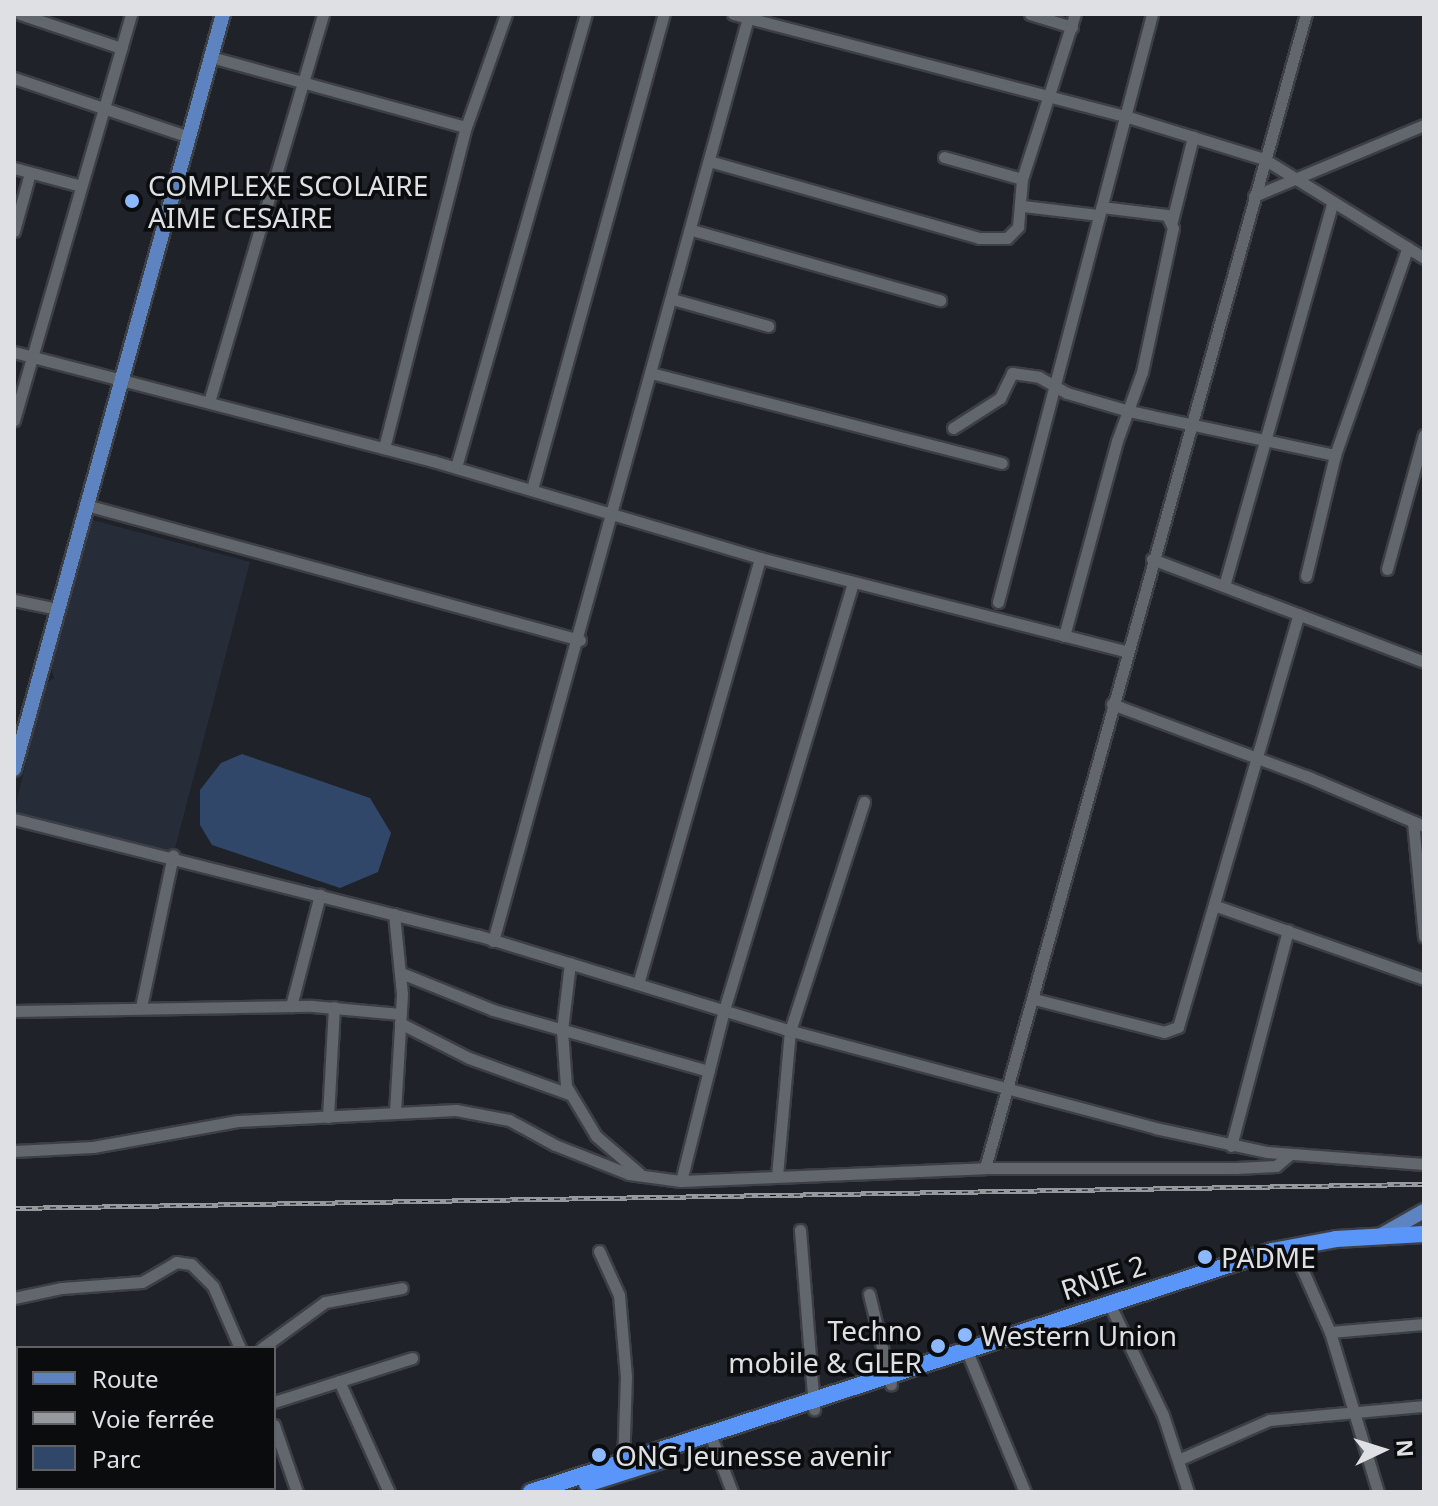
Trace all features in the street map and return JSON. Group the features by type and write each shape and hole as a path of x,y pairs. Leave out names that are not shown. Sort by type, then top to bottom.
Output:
{"highway":[{"name":"RNIE 2","path":"531,1492 556,1490 1040,1330 1293,1251 1424,1234"},
{"name":"RNIE 2","path":"1376,1239 1424,1243"}],"main road":[{"path":"14,769 223,14"},
{"path":"1376,1239 1424,1211"}],"street":[{"path":"20,14 121,48"},
{"path":"14,420 131,14"},
{"path":"209,402 306,82 323,14"},
{"path":"384,448 466,127 506,14"},
{"path":"456,467 586,14"},
{"path":"532,489 664,14"},
{"path":"733,14 1125,116 1264,159 1294,182 1424,258"},
{"path":"1030,14 1072,27"},
{"path":"709,161 990,241 1007,238 1018,227 1023,206 1022,179 1051,97 1075,14"},
{"path":"998,602 1152,14"},
{"path":"985,1168 1034,999 1126,651 1306,14"},
{"path":"493,941 580,640 748,16"},
{"path":"211,57 466,127"},
{"path":"14,78 189,137"},
{"path":"1254,196 1294,182 1336,158 1424,125"},
{"path":"1064,636 1142,372 1172,221 1193,137"},
{"path":"944,157 1022,179"},
{"path":"14,168 81,186"},
{"path":"14,231 30,173"},
{"path":"1224,586 1332,205"},
{"path":"1023,206 1167,215 1172,221"},
{"path":"692,230 940,300"},
{"path":"1306,576 1335,455 1408,247"},
{"path":"672,299 768,326"},
{"path":"14,352 456,467 760,558 1126,651"},
{"path":"651,373 1002,463"},
{"path":"953,428 1000,398 1012,373 1129,411 1335,455"},
{"path":"1387,569 1424,435"},
{"path":"86,505 580,640"},
{"path":"638,984 760,558"},
{"path":"1152,559 1424,662"},
{"path":"681,1181 724,1010 853,582"},
{"path":"14,600 58,609"},
{"path":"1034,999 1172,1031 1184,1018 1299,614"},
{"path":"1112,704 1258,758 1418,824 1424,936"},
{"path":"777,1176 790,1031 864,802"},
{"path":"14,819 173,855 394,914 570,963 790,1031 1231,1146 1289,1155 1424,1164"},
{"path":"141,1007 173,855"},
{"path":"291,1006 320,895"},
{"path":"1216,906 1424,979"},
{"path":"394,914 401,973 395,1113"},
{"path":"1231,1146 1288,930"},
{"path":"570,963 562,1030 569,1094 610,1153 645,1178"},
{"path":"401,973 493,1010 709,1071"},
{"path":"14,1011 141,1007 334,1007 400,1019 469,1058 569,1094"},
{"path":"328,1117 334,1007"},
{"path":"14,1151 93,1147 238,1121 456,1110 494,1115 588,1160 645,1178 681,1181 985,1168 1276,1166 1289,1155"},
{"path":"800,1230 812,1405"},
{"path":"599,1251 619,1295 626,1376 623,1467"},
{"path":"1293,1251 1330,1332 1378,1492"},
{"path":"14,1298 62,1288 142,1282 176,1262 191,1264 213,1286 239,1346"},
{"path":"265,1346 325,1302 402,1288"},
{"path":"869,1294 890,1380"},
{"path":"1111,1307 1163,1415 1188,1492"},
{"path":"1330,1332 1424,1324"},
{"path":"968,1354 1025,1492"},
{"path":"276,1401 412,1358"},
{"path":"339,1381 389,1492"},
{"path":"1178,1460 1269,1420 1352,1410 1424,1406"},
{"path":"276,1431 297,1492"},
{"path":"712,1438 732,1492"}],"shaded area":[{"path":"89,519 250,562 174,852 14,812 45,684 54,678 50,664"}],"green space":[{"path":"242,754 370,798 391,833 378,872 340,888 212,845 200,825 200,790 221,763"}],"railway":[{"path":"14,1208 1424,1184"}],"place":[{"name":"COMPLEXE SCOLAIRE AIME CESAIRE","path":"132,201"},
{"name":"PADME","path":"1205,1257"},
{"name":"Western Union","path":"965,1335"},
{"name":"Techno mobile & GLER","path":"938,1346"},
{"name":"ONG Jeunesse avenir","path":"599,1455"}]}
